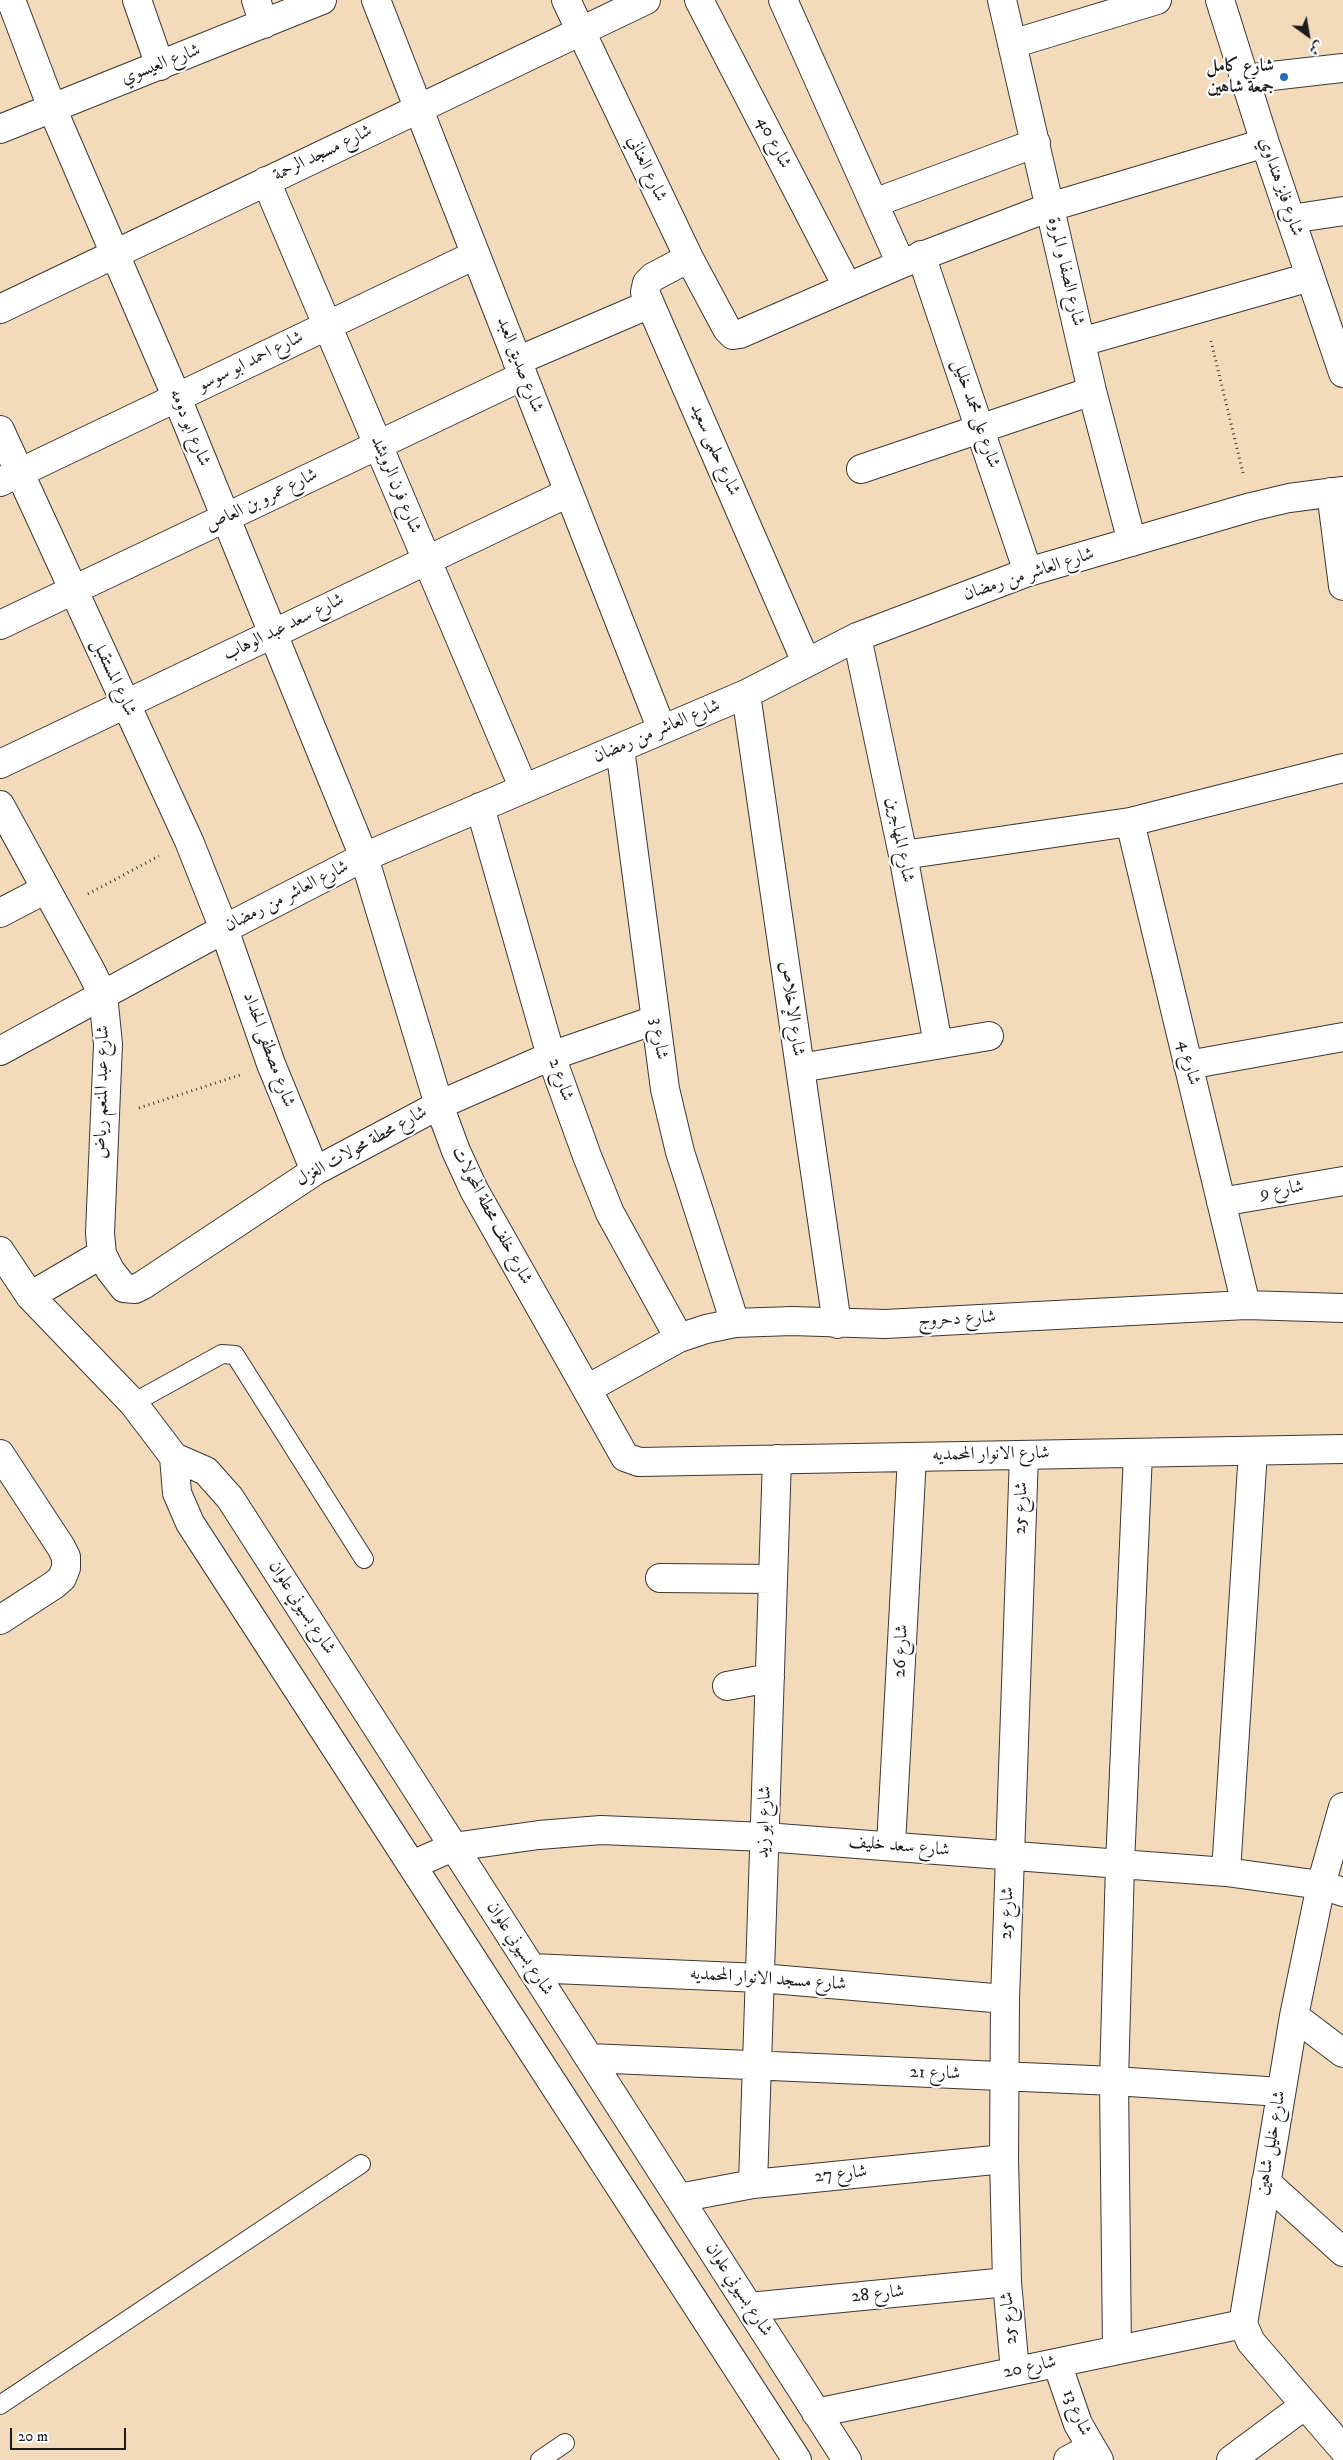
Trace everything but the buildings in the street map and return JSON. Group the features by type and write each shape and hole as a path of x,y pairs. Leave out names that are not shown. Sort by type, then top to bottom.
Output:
{"street":[{"name":"شارع ابو دومه","path":"11,0 52,108 177,398 364,857"},
{"path":"137,0 160,66"},
{"name":"شارع العيسوي","path":"0,129 160,66 260,12 322,0"},
{"name":"شارع صديق العبد","path":"376,0 662,730"},
{"name":"شارع العناني","path":"566,0 689,258 728,330 733,335 740,334 846,286"},
{"name":"شارع مسجد الرحمة","path":"0,309 646,0"},
{"name":"شارع 40","path":"699,0 846,286"},
{"name":"شارع على محمد خليل","path":"783,0 874,203 911,260 980,429 1028,572"},
{"name":"شارع الصفا و المروة","path":"1002,0 1092,391 1132,542"},
{"path":"1012,44 1157,0"},
{"name":"شارع فايز هنداوي","path":"1220,0 1265,144 1343,373"},
{"path":"1245,79 1343,68"},
{"path":"874,203 1036,143"},
{"path":"846,286 1050,207 1265,144"},
{"name":"شارع فرن الرويشد","path":"266,182 524,789"},
{"path":"1291,219 1343,211"},
{"name":"شارع احمد ابو سوسو","path":"10,478 475,255"},
{"name":"شارع حلمى سعيد","path":"689,258 653,277 647,282 645,292 806,662"},
{"path":"1081,342 1204,309 1310,277"},
{"name":"شارع عمرو بن العاص","path":"0,625 378,445 520,368 650,304"},
{"path":"861,469 1092,391"},
{"name":"شارع المستقبل","path":"0,430 10,478 72,590 188,841 224,928"},
{"name":"شارع سعد عبد الوهاب","path":"0,764 568,492"},
{"path":"1337,492 1343,586"},
{"name":"شارع العاشر من رمضان","path":"0,1051 224,928 364,857 746,694 857,637 1028,572 1251,507 1289,498 1337,492"},
{"name":"شارع المهاجرين","path":"857,637 903,854 938,1044"},
{"name":"شارع الإخلاص","path":"746,694 837,1324"},
{"name":"شارع 3","path":"620,748 665,1089 680,1152 735,1323"},
{"path":"903,854 1130,822 1343,768"},
{"name":"شارع عبد المنعم رياض","path":"0,806 52,899 102,995 108,1044 103,1120 100,1233 102,1254"},
{"name":"شارع 2","path":"480,807 551,1056 587,1156 610,1213 679,1338"},
{"name":"شارع 4","path":"1130,822 1246,1305"},
{"name":"شارع خلف محطة المحولات","path":"364,857 439,1105 474,1190 620,1452 632,1461 639,1462"},
{"path":"0,913 52,899"},
{"name":"شارع مصطفى الحداد","path":"224,928 271,1064 314,1171"},
{"name":"شارع محطة محولات الغزل","path":"102,1254 110,1270 124,1288 135,1289 314,1171 439,1105 551,1056 655,1020"},
{"path":"800,1068 989,1036"},
{"path":"1188,1065 1343,1037"},
{"name":"شارع 9","path":"1222,1202 1343,1181"},
{"name":"شارع بسيوني علوان","path":"0,1251 30,1296 133,1403 174,1457 206,1471 230,1498 847,2460"},
{"path":"30,1296 102,1254"},
{"name":"شارع دحروج","path":"587,1390 679,1338 706,1329 735,1323 885,1324 1246,1305 1343,1308"},
{"name":"شارع الانوار المحمديه","path":"639,1462 1343,1449"},
{"path":"1226,1872 1252,1450"},
{"path":"1117,2350 1114,2081 1120,1864 1138,1452"},
{"path":"0,1454 66,1557 66,1568 62,1578 0,1620"},
{"name":"شارع 25","path":"1014,2371 1008,2282 1004,2158 1005,1999 1024,1454"},
{"path":"174,1457 177,1493 190,1523 797,2460"},
{"name":"شارع 26","path":"891,1845 912,1457"},
{"name":"شارع ابو زيد","path":"753,2184 777,1459"},
{"path":"660,1578 773,1579"},
{"path":"727,1686 770,1678"},
{"name":"شارع خليل شاهين","path":"1243,2324 1294,2016 1332,1889 1343,1807"},
{"name":"شارع سعد خليف","path":"412,1865 453,1847 539,1835 601,1830 891,1845 1010,1857 1226,1872 1332,1889"},
{"name":"شارع مسجد الانوار المحمديه","path":"531,1968 760,1978 1005,1999"},
{"path":"1294,2016 1343,2053"},
{"name":"شارع 21","path":"589,2058 756,2067 1114,2081 1281,2092"},
{"name":"شارع 27","path":"679,2198 753,2184 1004,2158"},
{"path":"1266,2182 1343,2252"},
{"name":"شارع 28","path":"749,2307 1008,2282"},
{"path":"1243,2324 1252,2342 1343,2449"},
{"name":"شارع 20","path":"816,2413 1243,2324"},
{"name":"شارع 13","path":"1057,2363 1075,2415 1086,2456"},
{"path":"1231,2460 1305,2405"}],"lane":[{"path":"133,1403 222,1354 235,1355 364,1559"},
{"path":"0,2405 361,2164"},
{"path":"540,2460 565,2443"}],"path":[{"path":"1204,309 1251,507"},
{"path":"52,899 188,841"},
{"path":"103,1120 271,1064"}],"place":[{"name":"شارع كامل جمعة شاهين","path":"1284,77"}]}
